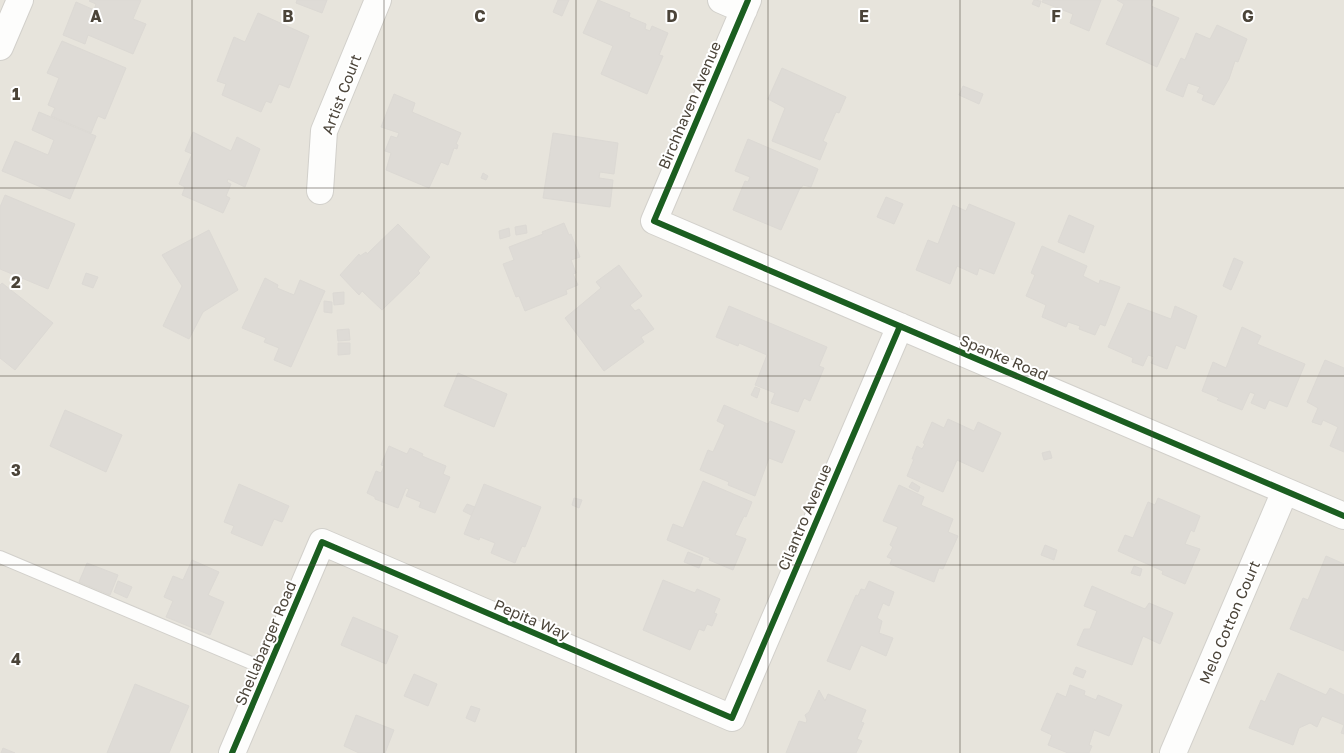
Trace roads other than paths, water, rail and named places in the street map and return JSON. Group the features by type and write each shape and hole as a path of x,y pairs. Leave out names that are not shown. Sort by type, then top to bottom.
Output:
{"street":[{"path":"0,47 20,0"},
{"name":"Artist Court","path":"320,191 324,131 378,0"},
{"name":"Birchhaven Avenue","path":"654,221 738,3"},
{"name":"Spanke Road","path":"654,221 1344,516"},
{"name":"Cilantro Avenue","path":"732,718 900,326"},
{"name":"Melo Cotton Court","path":"1173,753 1285,491"},
{"name":"Pepita Way","path":"322,542 732,718"},
{"name":"Shellabarger Road","path":"232,753 322,542"}],"lane":[{"path":"0,557 268,670"}]}
